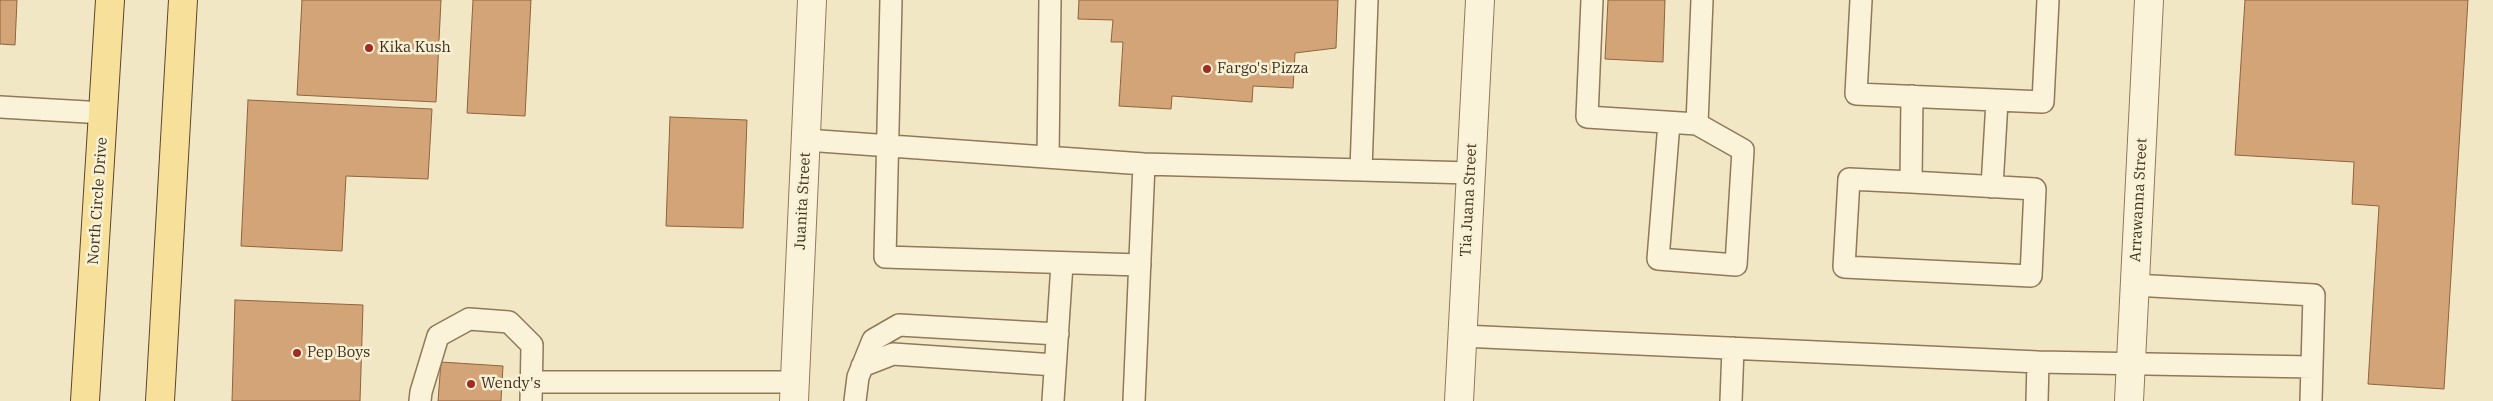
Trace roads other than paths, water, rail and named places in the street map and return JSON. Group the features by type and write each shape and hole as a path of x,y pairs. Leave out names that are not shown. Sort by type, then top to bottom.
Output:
{"main road":[{"name":"North Circle Drive","path":"85,401 110,0"},
{"path":"160,401 183,0"}],"street":[{"name":"Juanita Street","path":"795,391 812,0"},
{"name":"Tia Juana Street","path":"1459,401 1480,0"},
{"name":"Arrawanna Street","path":"2129,401 2149,0"}],"lane":[{"path":"891,0 885,256 1062,264 1140,265"},
{"path":"1048,157 1050,0"},
{"path":"1360,170 1367,0"},
{"path":"1592,0 1587,117 1697,124 1743,150 1736,265 1658,259 1669,123"},
{"path":"1697,124 1702,0"},
{"path":"1861,0 1856,94 2043,102 2048,0"},
{"path":"1911,182 1912,96"},
{"path":"1992,187 1997,101"},
{"path":"0,107 104,113"},
{"path":"806,140 1144,164 1471,173"},
{"path":"1134,401 1144,164"},
{"path":"1849,179 1911,182 2035,189 2031,276 1844,266 1849,179"},
{"path":"1053,401 1062,264"},
{"path":"2134,285 2314,295 2311,401"},
{"path":"420,401 438,336 469,319 509,322 532,345 531,392 795,391"},
{"path":"855,401 858,377 874,340 899,325 1058,334"},
{"path":"1462,336 2038,362 2312,367"},
{"path":"1731,401 1734,348"},
{"path":"862,366 892,354 1055,365"},
{"path":"2037,401 2038,362"}],"place":[{"name":"Kika Kush","path":"369,48"},
{"name":"Fargo's Pizza","path":"1207,69"},
{"name":"Pep Boys","path":"297,353"},
{"name":"Wendy's","path":"471,384"}]}
